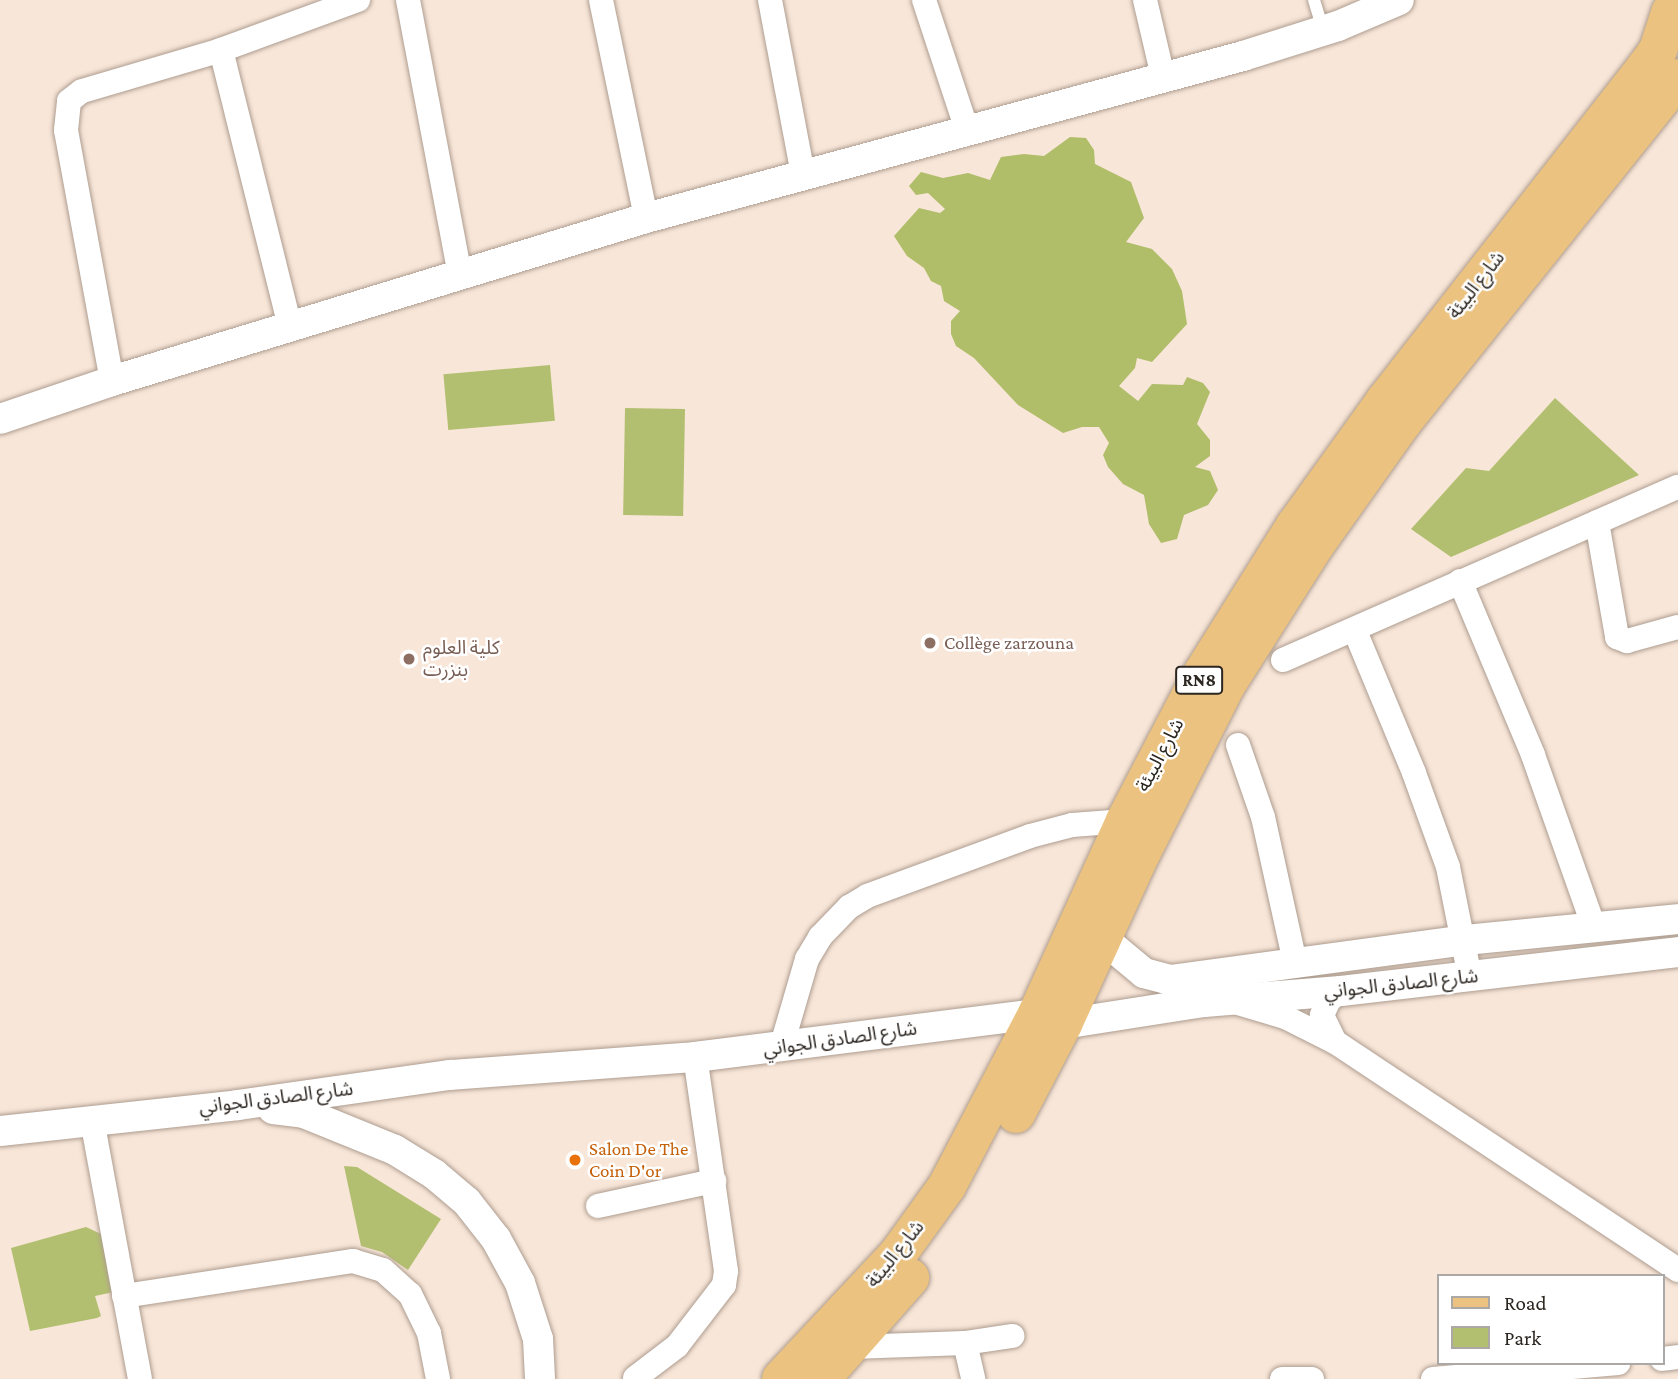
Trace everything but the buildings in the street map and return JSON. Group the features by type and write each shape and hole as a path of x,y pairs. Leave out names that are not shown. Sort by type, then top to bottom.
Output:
{"main road":[{"name":"شارع البيئة","path":"821,1379 852,1347 917,1270 968,1200 1050,1019 1125,821 1202,674 1294,527 1384,402 1658,50 1670,10"},
{"name":"شارع البيئة","path":"781,1379 898,1254 947,1186 1102,938 1140,854 1227,684 1316,544 1402,423 1678,78"}],"street":[{"path":"111,381 66,130 69,101 82,91 221,50 358,0"},
{"path":"408,0 460,276"},
{"path":"601,0 646,218"},
{"path":"770,0 803,175"},
{"path":"924,0 967,130"},
{"path":"1145,0 1163,77"},
{"path":"0,419 111,381 646,218 1323,31 1399,0"},
{"path":"221,50 290,326"},
{"path":"0,432 33,409"},
{"path":"1283,660 1355,631 1460,581 1678,487"},
{"path":"1597,522 1617,637 1627,641 1678,627"},
{"path":"1460,581 1533,755 1594,927"},
{"path":"1355,631 1448,867 1465,940 1470,976"},
{"path":"1238,745 1263,817 1295,962"},
{"path":"781,1048 807,959 820,937 849,907 867,896 1031,836 1072,825 1125,821"},
{"path":"1213,993 1295,962 1465,940 1678,919"},
{"path":"1102,938 1136,968 1152,977 1170,980 1285,1017 1335,1042 1678,1270"},
{"name":"شارع الصادق الجواني","path":"0,1131 238,1105 450,1075 695,1057 1050,1019 1213,993 1341,991 1678,952"},
{"path":"1335,1042 1322,1015 1329,1000 1341,991"},
{"path":"635,1378 677,1346 724,1285 726,1270 695,1057"},
{"path":"238,1105 304,1113 343,1126 405,1156 434,1174 467,1202 496,1239 520,1283 538,1339 540,1379"},
{"path":"92,1120 140,1379"},
{"path":"598,1206 713,1181"},
{"path":"124,1296 353,1261 383,1270 410,1294 429,1333 438,1379"},
{"path":"852,1347 965,1343 1012,1336"},
{"path":"965,1343 973,1379"},
{"path":"1433,1379 1595,1365"},
{"path":"1282,1379 1312,1379"}],"lane":[{"path":"1314,0 1323,31"}],"green space":[{"path":"1070,137 1086,138 1094,150 1095,164 1131,182 1144,218 1126,242 1152,249 1172,269 1182,291 1187,324 1152,362 1137,358 1135,368 1119,386 1138,401 1152,384 1183,385 1187,377 1203,383 1210,392 1197,424 1210,440 1210,456 1195,467 1210,471 1218,490 1208,505 1184,515 1177,539 1161,543 1149,524 1144,495 1123,484 1108,467 1103,455 1109,443 1099,427 1082,427 1063,433 1018,405 974,358 956,346 951,334 951,321 960,311 944,301 941,286 931,281 924,268 907,256 894,236 919,208 940,213 945,209 928,193 916,195 909,186 921,172 943,178 968,173 990,180 1001,157 1024,154 1044,156"},
{"path":"550,365 555,421 448,430 443,374"},
{"path":"1555,398 1639,475 1451,557 1411,529 1466,468 1489,471"},
{"path":"625,408 685,409 683,516 623,515"},
{"path":"344,1166 357,1167 441,1219 408,1270 382,1252 361,1246"},
{"path":"86,1227 101,1234 114,1292 95,1296 101,1316 97,1318 30,1331 11,1248"}],"place":[{"name":"Collège zarzouna","path":"930,643"},
{"name":"كلية العلوم بنزرت","path":"409,659"},
{"name":"Salon De The Coin D'or","path":"575,1160"}]}
